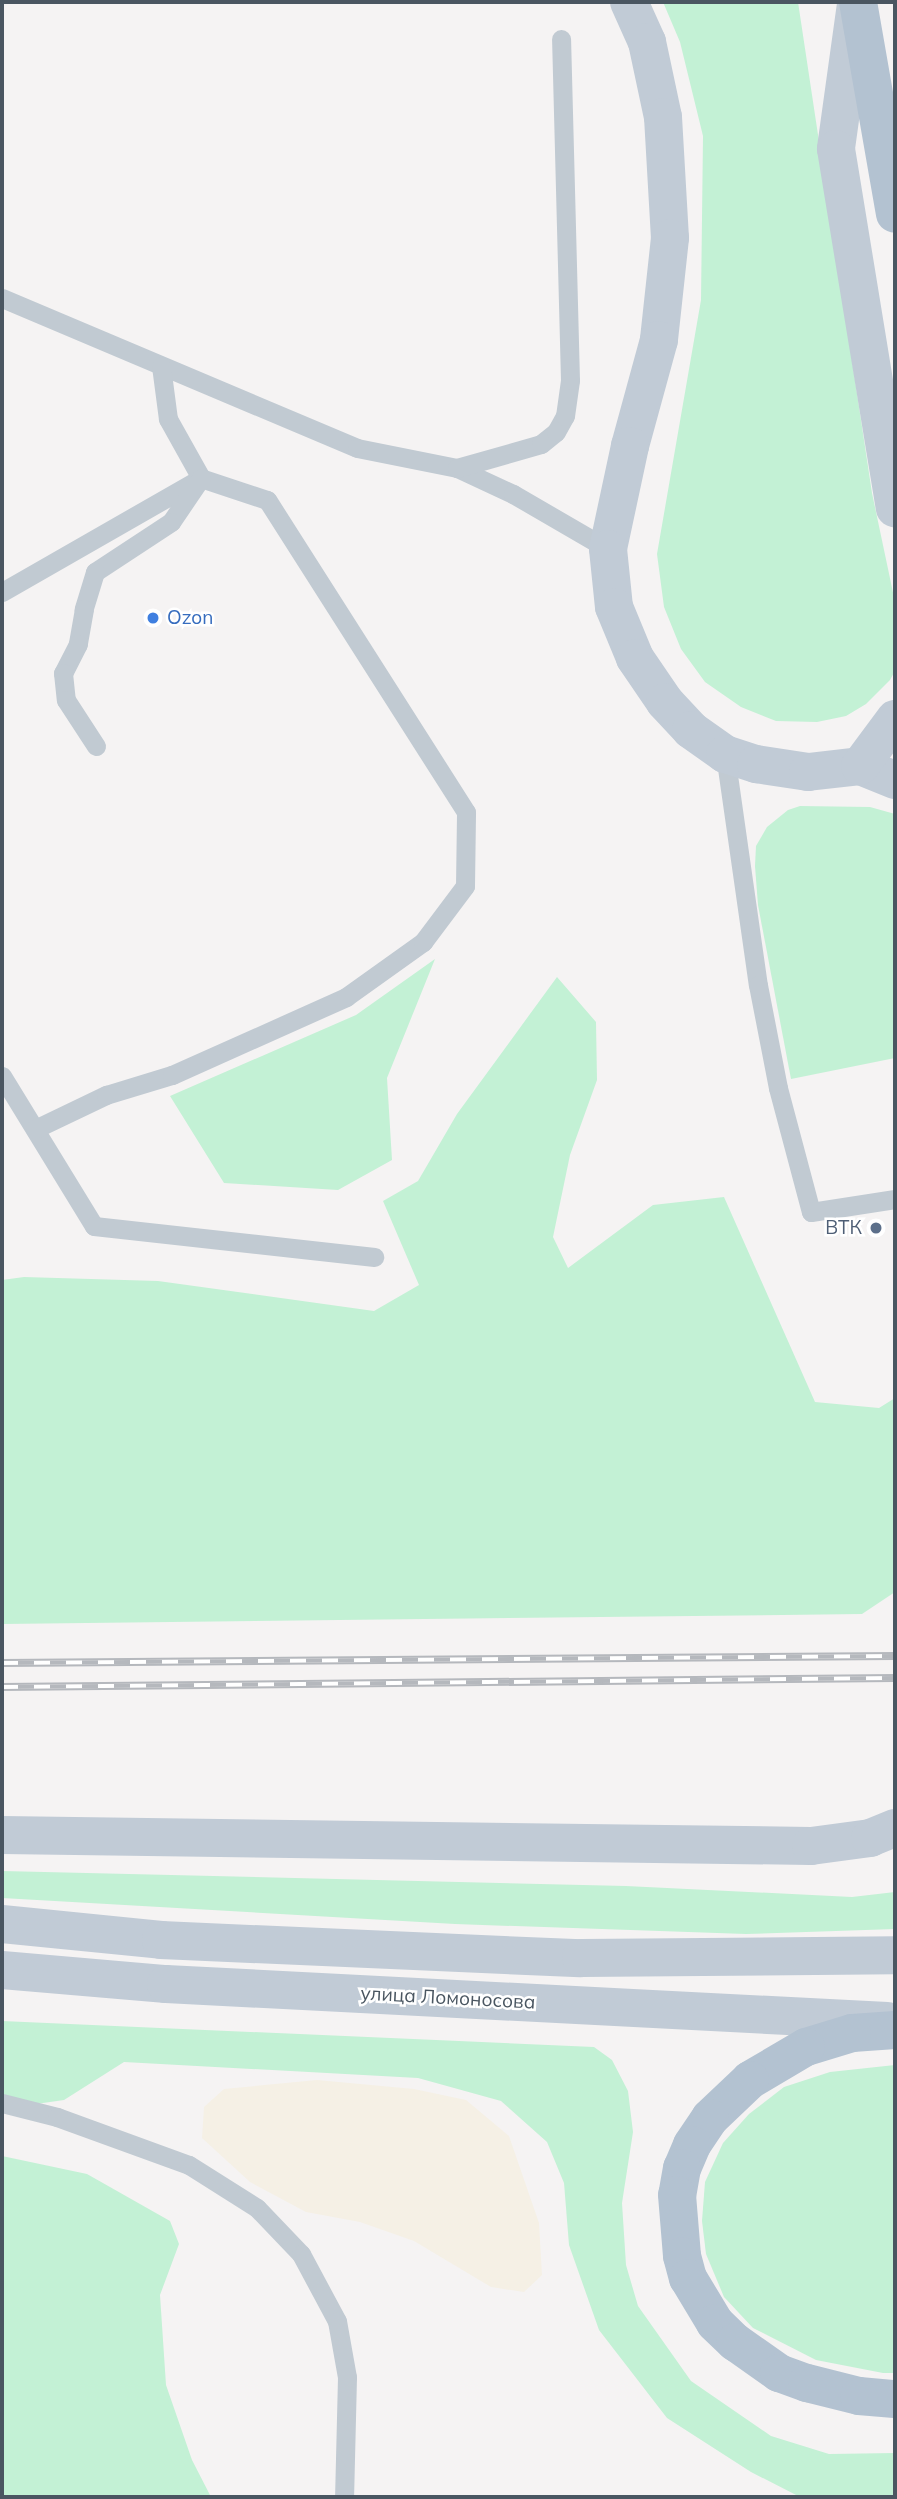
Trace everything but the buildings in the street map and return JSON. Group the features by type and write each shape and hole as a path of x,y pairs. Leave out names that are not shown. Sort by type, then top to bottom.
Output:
{"main road":[{"path":"629,2 647,42 663,117 670,239 659,340 630,446 608,549 614,607 635,659 665,702 691,730 725,754 756,764 808,772 860,766 895,780"},
{"path":"857,2 895,214"},
{"path":"857,2 836,149 895,508"},
{"path":"860,766 895,719"},
{"path":"2,1835 811,1846 870,1838 895,1828"},
{"path":"2,1924 161,1940 581,1958 895,1955"},
{"name":"улица Ломоносова","path":"2,1970 166,1984 895,2021"},
{"path":"895,2030 852,2033 806,2047 750,2080 710,2118 692,2145 682,2168 677,2194 682,2256 688,2278 715,2323 734,2342 779,2373 807,2383 859,2396 895,2399"}],"lane":[{"path":"457,468 541,444 556,432 565,416 570,380 561,39"},
{"path":"2,298 357,449 457,468 513,494 608,549"},
{"path":"35,1129 106,1094 172,1075 346,997 423,942 465,886 466,812 267,500 201,478 168,418 161,366"},
{"path":"2,592 201,478"},
{"path":"96,746 66,700 63,673 78,644 84,609 95,572 172,522 201,478"},
{"path":"725,754 758,985 779,1088 811,1212 895,1199"},
{"path":"2,1076 94,1226 373,1257"},
{"path":"2,2103 57,2116 189,2165 257,2208 301,2254 337,2320 345,2366 344,2497"}],"green space":[{"path":"663,2 798,2 872,493 895,602 895,671 890,680 866,704 846,716 817,722 776,721 741,707 705,682 681,649 664,607 657,554 701,300 703,136 680,42"},
{"path":"800,806 870,807 895,814 895,1058 791,1079 758,905 755,866 756,846 767,827 788,810"},
{"path":"435,959 387,1078 392,1160 338,1190 224,1183 170,1096 356,1015"},
{"path":"557,977 596,1022 597,1080 570,1155 553,1237 568,1268 653,1205 724,1197 815,1402 879,1408 895,1398 895,1592 862,1614 2,1624 2,1280 24,1277 158,1281 374,1311 419,1285 383,1201 418,1181 457,1114"},
{"path":"2,1871 626,1886 852,1897 895,1892 895,1929 746,1934 455,1924 2,1898"},
{"path":"2,2021 594,2047 612,2060 628,2091 633,2132 622,2203 626,2265 638,2306 691,2381 771,2436 829,2454 895,2453 895,2497 800,2497 751,2472 667,2418 599,2330 569,2245 564,2183 547,2142 501,2101 418,2078 124,2062 64,2100 29,2105 2,2097"},
{"path":"895,2065 895,2373 883,2373 816,2360 753,2328 724,2297 706,2254 702,2221 705,2182 723,2143 749,2114 784,2087 830,2072"},
{"path":"2,2156 87,2174 170,2221 179,2244 160,2295 166,2385 192,2460 211,2497 2,2497"}],"sand":[{"path":"317,2080 414,2089 466,2100 509,2136 539,2223 542,2275 524,2292 491,2287 414,2241 360,2222 306,2212 250,2182 202,2138 204,2107 224,2089"}],"railway":[{"path":"2,1663 895,1656"},
{"path":"2,1687 895,1678"}],"place":[{"name":"Ozon","path":"153,618"},
{"name":"ВТК","path":"876,1228"}]}
